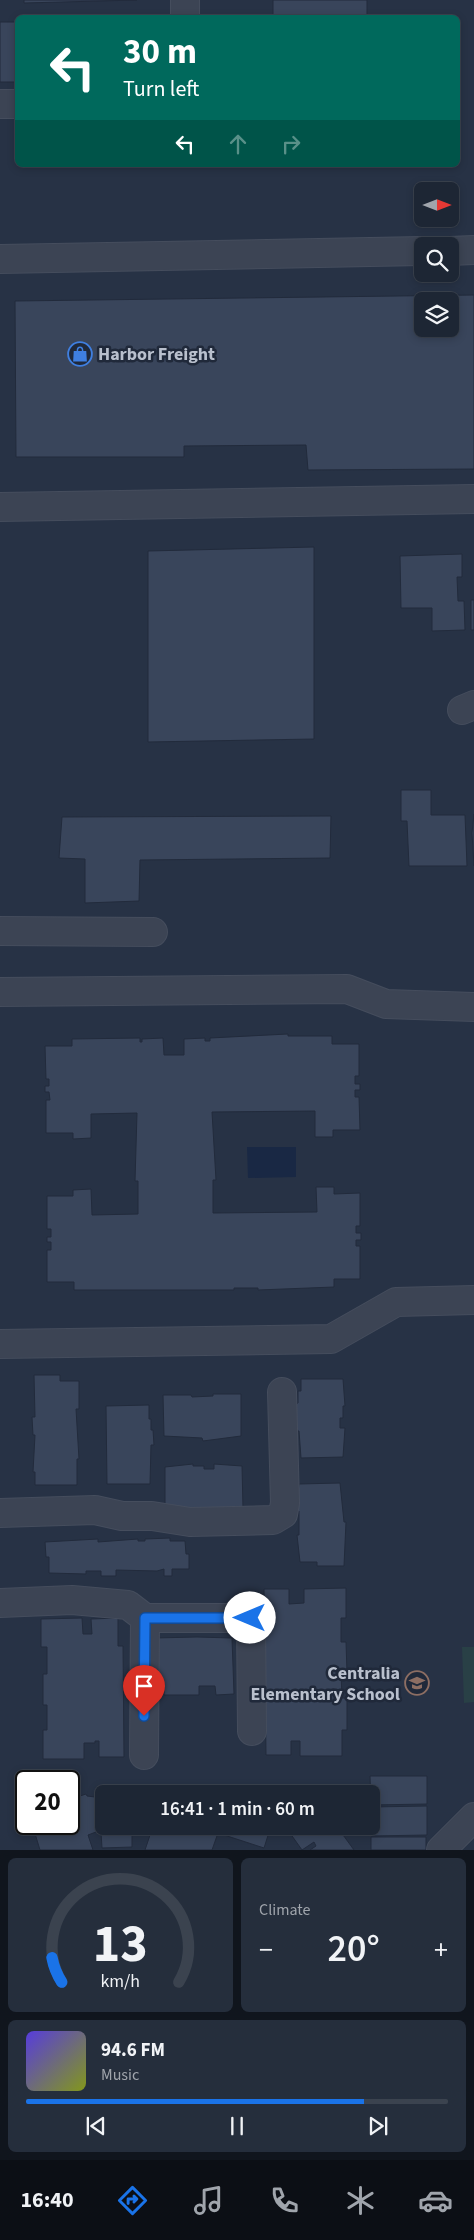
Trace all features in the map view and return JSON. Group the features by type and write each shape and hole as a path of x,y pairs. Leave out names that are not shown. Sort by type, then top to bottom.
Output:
{"lane":[{"path":"185,0 185,15"},
{"path":"0,104 15,104"},
{"path":"459,251 474,250"},
{"path":"0,259 414,251"},
{"path":"0,507 474,499"},
{"path":"0,931 153,932"},
{"path":"0,992 346,989 386,1004 474,1006"},
{"path":"0,1344 331,1339 396,1302 474,1300"},
{"path":"0,1513 95,1510 122,1516 152,1516 190,1522 273,1520 283,1514 285,1503 282,1392"},
{"path":"0,1604 72,1600 128,1604 145,1618 250,1618 252,1731"},
{"path":"144,1755 145,1618"},
{"path":"441,1850 474,1817"}],"green space":[{"path":"462,1647 474,1647 474,1702 464,1703"}],"water":[{"path":"247,1147 296,1147 296,1177 248,1178"}],"building":[{"path":"24,0 137,0 24,3"},
{"path":"273,0 367,0 367,15 273,15"},
{"path":"0,22 15,22 15,82 0,82"},
{"path":"459,295 474,295 474,469 308,470 306,445 184,446 184,457 16,457 15,301 414,296 414,337 459,337"},
{"path":"314,547 314,739 148,742 148,551"},
{"path":"462,554 462,577 457,577 458,601 464,601 465,630 432,631 432,608 401,608 400,556"},
{"path":"471,600 474,600 474,630 471,630"},
{"path":"401,790 431,790 431,815 465,815 467,866 409,866 407,821 401,821"},
{"path":"474,814 474,866 472,833"},
{"path":"331,816 330,858 140,860 139,901 85,903 85,859 59,858 62,817"},
{"path":"288,1034 288,1036 332,1036 332,1044 359,1044 359,1076 355,1076 355,1084 360,1084 360,1090 355,1090 355,1097 359,1097 360,1130 333,1130 333,1137 315,1137 315,1111 212,1112 216,1180 213,1180 213,1213 317,1212 316,1187 334,1187 334,1194 360,1193 360,1226 356,1226 356,1233 361,1233 361,1240 356,1240 356,1246 360,1246 360,1279 334,1279 334,1287 258,1290 258,1288 234,1288 234,1290 74,1290 74,1282 47,1282 47,1250 51,1250 51,1242 47,1242 47,1237 51,1237 51,1229 47,1229 47,1196 73,1196 73,1190 91,1189 92,1215 138,1214 138,1181 135,1181 137,1113 91,1114 91,1138 73,1139 73,1133 46,1133 46,1100 50,1100 49,1092 45,1092 45,1086 49,1086 49,1079 46,1079 45,1046 72,1046 72,1039 140,1038 140,1042 142,1042 142,1039 163,1038 164,1055 184,1055 184,1039 205,1038 205,1041 210,1041 210,1038"},
{"path":"34,1375 60,1375 60,1381 79,1381 79,1409 76,1409 79,1459 77,1459 77,1485 35,1485 35,1472 33,1472 35,1435 33,1435 32,1417 35,1417"},
{"path":"301,1379 343,1379 345,1406 343,1406 343,1418 340,1418 340,1428 345,1428 343,1457 301,1458 299,1431 296,1431 296,1404 298,1403 298,1391 301,1391"},
{"path":"213,1394 241,1394 241,1436 203,1441 202,1438 164,1436 163,1395 191,1395 192,1397 213,1396"},
{"path":"149,1405 149,1419 151,1419 154,1445 151,1445 150,1484 107,1484 106,1406"},
{"path":"193,1464 193,1466 204,1466 204,1469 214,1469 214,1464 242,1466 243,1508 178,1510 165,1508 165,1467"},
{"path":"340,1483 344,1522 346,1522 344,1566 317,1566 317,1562 300,1562 297,1535 299,1535 299,1511 296,1511 299,1484"},
{"path":"170,1538 170,1541 185,1541 186,1554 189,1554 189,1569 172,1569 172,1576 164,1576 164,1569 157,1571 116,1570 116,1576 101,1576 101,1571 86,1571 86,1574 49,1573 49,1557 46,1557 45,1542 98,1539 98,1542 138,1539 138,1541 145,1541 145,1539"},
{"path":"346,1588 346,1618 341,1618 341,1642 346,1642 347,1673 341,1673 342,1698 347,1698 347,1730 342,1730 342,1756 300,1756 300,1741 291,1741 291,1755 266,1755 264,1589 289,1589 289,1604 304,1603 304,1589"},
{"path":"82,1618 83,1634 92,1634 91,1619 118,1618 118,1646 123,1646 124,1757 99,1757 99,1741 95,1741 95,1743 84,1743 84,1759 43,1759 43,1730 47,1730 47,1705 43,1705 43,1674 47,1674 47,1647 41,1647 41,1619"},
{"path":"154,1638 232,1638 234,1694 216,1695 215,1686 199,1686 199,1695 164,1695 164,1687 155,1687"},
{"path":"370,1776 427,1776 427,1804 380,1805 380,1785 370,1785"},
{"path":"86,1794 87,1796 95,1797 95,1832 88,1835 93,1850 40,1850 35,1835 80,1835 80,1796"},
{"path":"427,1806 427,1835 371,1836 380,1835 380,1807"},
{"path":"101,1835 132,1835 132,1847 102,1848"},
{"path":"150,1835 217,1835 212,1850 145,1850"},
{"path":"224,1835 268,1835 264,1848"},
{"path":"291,1835 343,1835 354,1850 310,1850 316,1846 314,1842 302,1850"},
{"path":"371,1837 426,1837 426,1850 371,1850"}],"place":[{"name":"Harbor Freight","path":"80,354"},
{"name":"Centralia Elementary School","path":"417,1683"}],"route":[{"path":"144,1716 145,1618 250,1618"}]}
